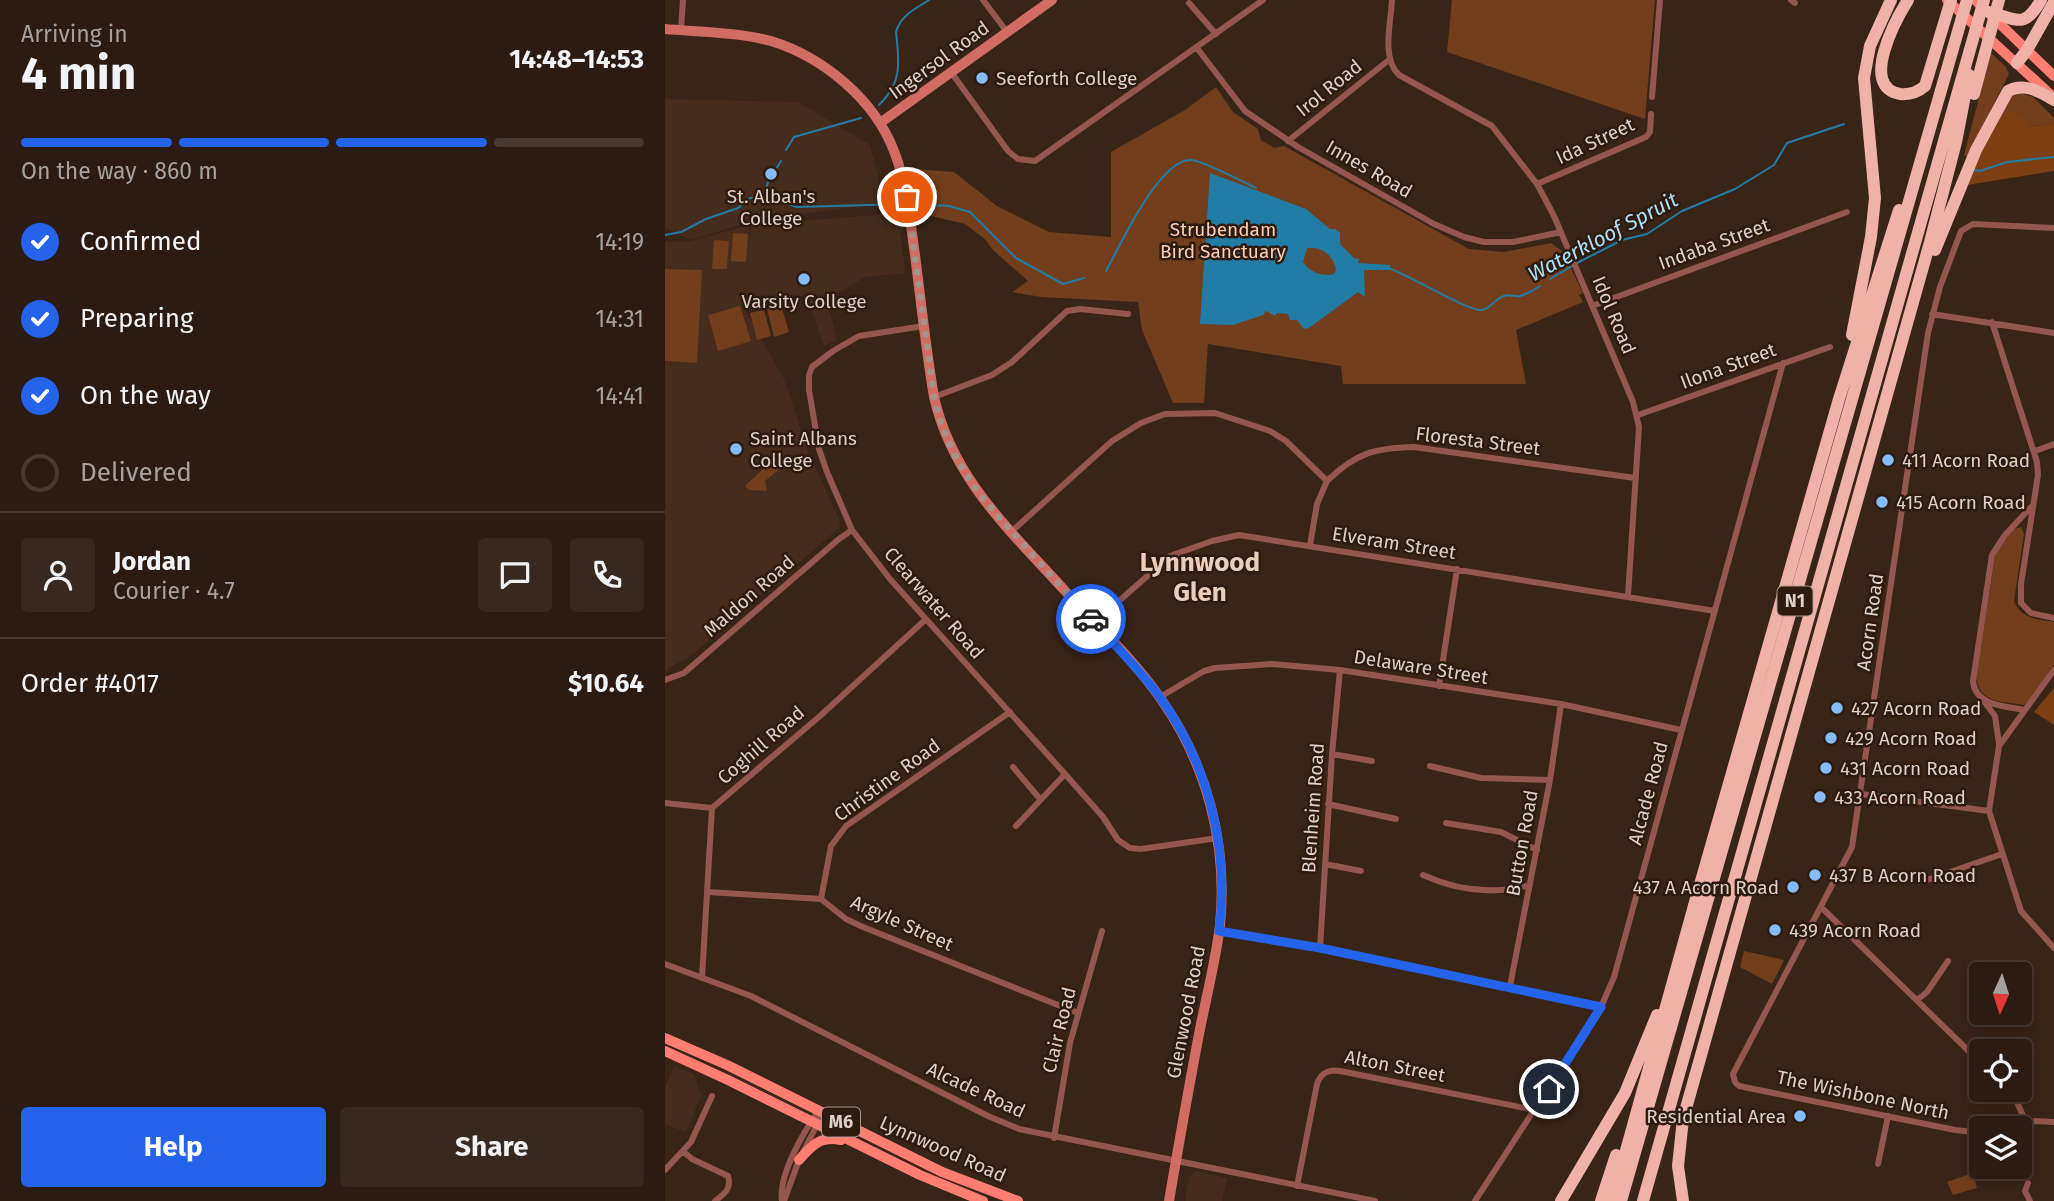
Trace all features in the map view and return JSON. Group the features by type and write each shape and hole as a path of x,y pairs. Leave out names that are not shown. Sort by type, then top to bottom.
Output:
{"highway":[{"path":"1839,399 1873,216 1875,184 1865,102 1866,62 1870,46 1891,0"},
{"path":"1908,0 1881,64 1884,84 1899,94 1914,93 1925,86 1948,1"},
{"name":"N1","path":"1621,1201 1967,0"},
{"path":"1934,226 1956,163 1999,0"},
{"path":"1986,6 2007,17 2021,20 2028,19 2041,0"},
{"path":"2017,63 2054,2"},
{"name":"N1","path":"1643,1201 1972,44 1986,6"},
{"path":"1683,1201 1679,1178 1679,1140 1934,226 1965,104 1972,44"},
{"path":"1905,328 1918,302 1965,174 2003,98 2008,91 2019,87 2043,93 2054,99"},
{"path":"1605,1199 1664,1016 1839,399 1897,216 1938,101"},
{"path":"1561,1201 1625,1093 1659,1011 1695,902"},
{"path":"1643,1201 1715,1007"}],"main road":[{"path":"1975,0 1986,6 2054,76"},
{"path":"1948,1 2054,99"},
{"name":"Lynnwood Road","path":"665,1038 727,1065 942,1172 1018,1201"},
{"name":"Lynnwood Road","path":"665,1051 920,1175 983,1201"},
{"path":"799,1160 812,1144 821,1139 837,1139 858,1144"}],"street":[{"path":"681,30 683,0"},
{"path":"983,0 1007,32"},
{"name":"Ingersol Road","path":"880,123 1052,0"},
{"path":"951,72 1008,152 1019,159 1032,162 1053,150 1263,0"},
{"path":"1389,59 1392,0"},
{"path":"1652,97 1660,0"},
{"path":"1189,3 1216,34"},
{"name":"Glenwood Road","path":"665,29 760,39 798,52 819,63 844,83 880,123 893,150 907,197 934,397 941,425 959,466 974,489 1011,532 1160,697 1197,763 1211,802 1218,838 1222,894 1219,931 1169,1201"},
{"name":"Innes Road","path":"1197,48 1241,108 1288,141 1421,217 1469,239 1484,242 1513,242 1561,232"},
{"name":"Irol Road","path":"1288,141 1389,59"},
{"name":"Idol Road","path":"1389,59 1399,75 1492,126 1537,184 1561,232 1638,415 1628,596"},
{"name":"Ida Street","path":"1537,184 1646,137 1650,132 1651,114"},
{"name":"Indaba Street","path":"1592,306 1847,212"},
{"name":"Acorn Road","path":"1739,1086 1733,1080 1734,1070 1852,847 1932,314 1944,275 1964,228 1981,224 2054,228"},
{"path":"934,397 992,375 1034,344 1069,310 1128,314"},
{"path":"1932,314 2054,333"},
{"path":"1992,322 2035,451 2038,475 2021,584 2021,603 2031,613 2054,618"},
{"name":"Clearwater Road","path":"924,326 870,332 854,338 815,363 809,375 819,449 852,530 890,579 1103,817 1118,840 1130,848 1141,849 1218,838"},
{"name":"Ilona Street","path":"1638,415 1830,347"},
{"name":"Alcade Road","path":"1475,1201 1601,1007 1614,976 1783,363"},
{"path":"1011,532 1112,441 1141,423 1165,414 1202,412 1220,414 1270,431 1284,439 1327,481 1317,504 1310,545"},
{"path":"2035,451 2054,444"},
{"name":"Floresta Street","path":"1327,481 1347,463 1363,454 1413,447 1635,478"},
{"path":"2033,505 1999,542 1990,561 1973,681 1976,694 1995,716 1999,746 1989,811 2002,854 2021,911 2054,948"},
{"name":"Maldon Road","path":"665,680 684,673 839,538 852,530"},
{"name":"Elveram Street","path":"1094,623 1167,558 1187,548 1239,535 1715,611"},
{"path":"1439,686 1457,569"},
{"name":"Coghill Road","path":"702,978 712,808 820,716 926,620"},
{"name":"Delaware Street","path":"1160,697 1204,671 1280,664 1340,670 1561,704 1681,730"},
{"name":"Blenheim Road","path":"1320,948 1328,804 1340,670"},
{"path":"1999,746 2054,670"},
{"path":"1982,699 2025,710"},
{"name":"Button Road","path":"1510,986 1550,780 1561,704"},
{"name":"Christine Road","path":"821,899 831,846 846,826 1010,712"},
{"path":"1332,754 1372,761"},
{"path":"1430,766 1482,778 1550,780"},
{"path":"1013,767 1040,799"},
{"path":"1016,826 1065,774"},
{"path":"1861,794 1989,811"},
{"path":"665,803 712,808"},
{"path":"1328,804 1396,819"},
{"path":"1446,823 1501,832 1537,850"},
{"path":"1924,881 2002,854"},
{"path":"1325,864 1361,871"},
{"path":"1423,875 1474,891 1504,891 1530,885"},
{"name":"Argyle Street","path":"708,892 821,899 846,919 863,927 1078,1013"},
{"path":"1821,907 1969,1051"},
{"name":"Clair Road","path":"1054,1138 1065,1068 1102,931"},
{"path":"1219,931 1320,948 1601,1007"},
{"path":"1917,1000 1927,992 1948,961"},
{"name":"Alcade Road","path":"665,964 751,996 988,1116 1019,1129 1375,1201"},
{"name":"Alton Street","path":"1297,1186 1317,1084 1322,1074 1329,1071 1340,1070 1535,1110"},
{"name":"The Wishbone North","path":"1739,1086 1969,1131"},
{"path":"665,1170 691,1142 712,1096"},
{"path":"783,1201 781,1190 787,1168 821,1112"},
{"path":"1878,1164 1888,1116"},
{"path":"783,1201 814,1122"},
{"path":"2032,1123 2054,1122"},
{"path":"684,1152 692,1159 728,1176 730,1185 727,1191 715,1201"},
{"path":"2028,1183 2025,1191 2030,1201"}],"shaded area":[{"name":"St. Alban's College","path":"665,99 798,102 870,145 885,203 756,220 691,240 665,228"},
{"path":"2015,111 2031,126 2054,124 2054,171 1967,185 1997,117"},
{"name":"Saint Albans College","path":"901,213 904,230 900,234 906,273 865,277 827,300 837,340 824,346 806,295 749,306 747,296 746,311 784,379 808,451 840,521 839,528 692,655 665,671 665,242 691,241 749,225 749,250 751,225"},
{"path":"2054,688 2054,725 2034,712"},
{"path":"674,1066 694,1074 701,1096 686,1132 665,1124 665,1088"},
{"path":"1196,1171 1227,1178 1222,1201 1185,1201 1189,1177"}],"green space":[{"path":"1452,0 1655,0 1645,119 1447,52"},
{"path":"1991,53 2006,67 2009,74 1967,157 1964,155"},
{"name":"Strubendam Bird Sanctuary","path":"1216,87 1233,112 1258,129 1261,140 1274,148 1284,146 1469,249 1504,252 1551,243 1563,252 1583,293 1579,295 1583,302 1516,330 1526,384 1343,384 1341,366 1208,344 1204,403 1173,403 1142,330 1138,302 1041,297 1012,292 1028,281 993,250 985,239 965,224 923,214 914,169 954,172 997,206 1049,232 1111,237 1111,152 1185,110"},
{"path":"2017,92 2033,97 2054,118 2054,124 2031,126 1997,117 2007,98"},
{"path":"733,233 748,234 746,262 731,261"},
{"path":"714,240 729,241 727,269 712,269"},
{"path":"665,269 702,270 697,363 665,361"},
{"path":"781,305 789,332 774,337 767,309"},
{"path":"740,306 751,341 718,351 708,315"},
{"path":"764,310 771,336 757,340 750,313"},
{"path":"776,454 783,466 765,481 767,491 749,490 745,486"},
{"path":"2021,527 2024,534 2014,601 2025,615 2054,622 2054,664 2024,705 2000,702 1988,697 1976,678 1996,551 2012,530"},
{"path":"1744,951 1784,960 1772,984 1740,967"},
{"path":"1969,1174 1969,1179 1975,1179 1977,1188 1953,1195 1947,1182"}],"water":[{"path":"1210,173 1306,209 1330,229 1340,233 1340,244 1355,259 1359,258 1358,263 1390,265 1390,270 1364,270 1365,297 1358,292 1309,328 1304,329 1297,320 1290,320 1288,314 1277,313 1275,316 1266,311 1263,315 1233,325 1200,324","holes":["1307,248 1322,250 1330,256 1335,265 1334,274 1317,273 1306,266 1303,262"]}],"waterway":[{"path":"879,105 896,80 898,26 909,13 929,0"},
{"path":"786,150 794,137 861,118"},
{"name":"Waterkloof Spruit","path":"1577,263 1622,240 1647,234 1682,211 1735,189 1774,165 1787,143 1844,124"},
{"path":"1973,170 1980,171 2007,162 2054,157"},
{"path":"764,197 768,182 781,161"},
{"name":"Waterkloof Spruit","path":"1106,271 1154,187 1180,163 1197,161 1256,188"},
{"name":"Waterkloof Spruit","path":"665,235 681,232 706,219 738,208 750,198 764,197 797,207 905,204"},
{"name":"Waterkloof Spruit","path":"910,204 949,206 970,212 1016,258 1063,284 1084,278"},
{"name":"Waterkloof Spruit","path":"1550,279 1572,266"},
{"name":"Waterkloof Spruit","path":"1388,268 1465,305 1482,310 1501,297 1520,296 1540,286"}],"way so far":[{"path":"907,197 934,397 952,452 983,500 1091,619"}],"place":[{"name":"Seeforth College","path":"982,78"},
{"name":"St. Alban's College","path":"771,174"},
{"name":"Varsity College","path":"804,279"},
{"name":"Saint Albans College","path":"736,449"},
{"name":"411 Acorn Road","path":"1888,460"},
{"name":"415 Acorn Road","path":"1882,502"},
{"name":"427 Acorn Road","path":"1837,708"},
{"name":"429 Acorn Road","path":"1831,738"},
{"name":"431 Acorn Road","path":"1826,768"},
{"name":"433 Acorn Road","path":"1820,797"},
{"name":"437 B Acorn Road","path":"1815,875"},
{"name":"437 A Acorn Road","path":"1793,887"},
{"name":"439 Acorn Road","path":"1775,930"},
{"name":"Residential Area","path":"1800,1116"}],"district":[{"name":"Lynnwood Glen","path":"1200,577"}],"route":[{"path":"1091,619 1160,697 1197,763 1211,802 1218,838 1222,894 1219,931 1320,948 1601,1007 1549,1089"}]}
